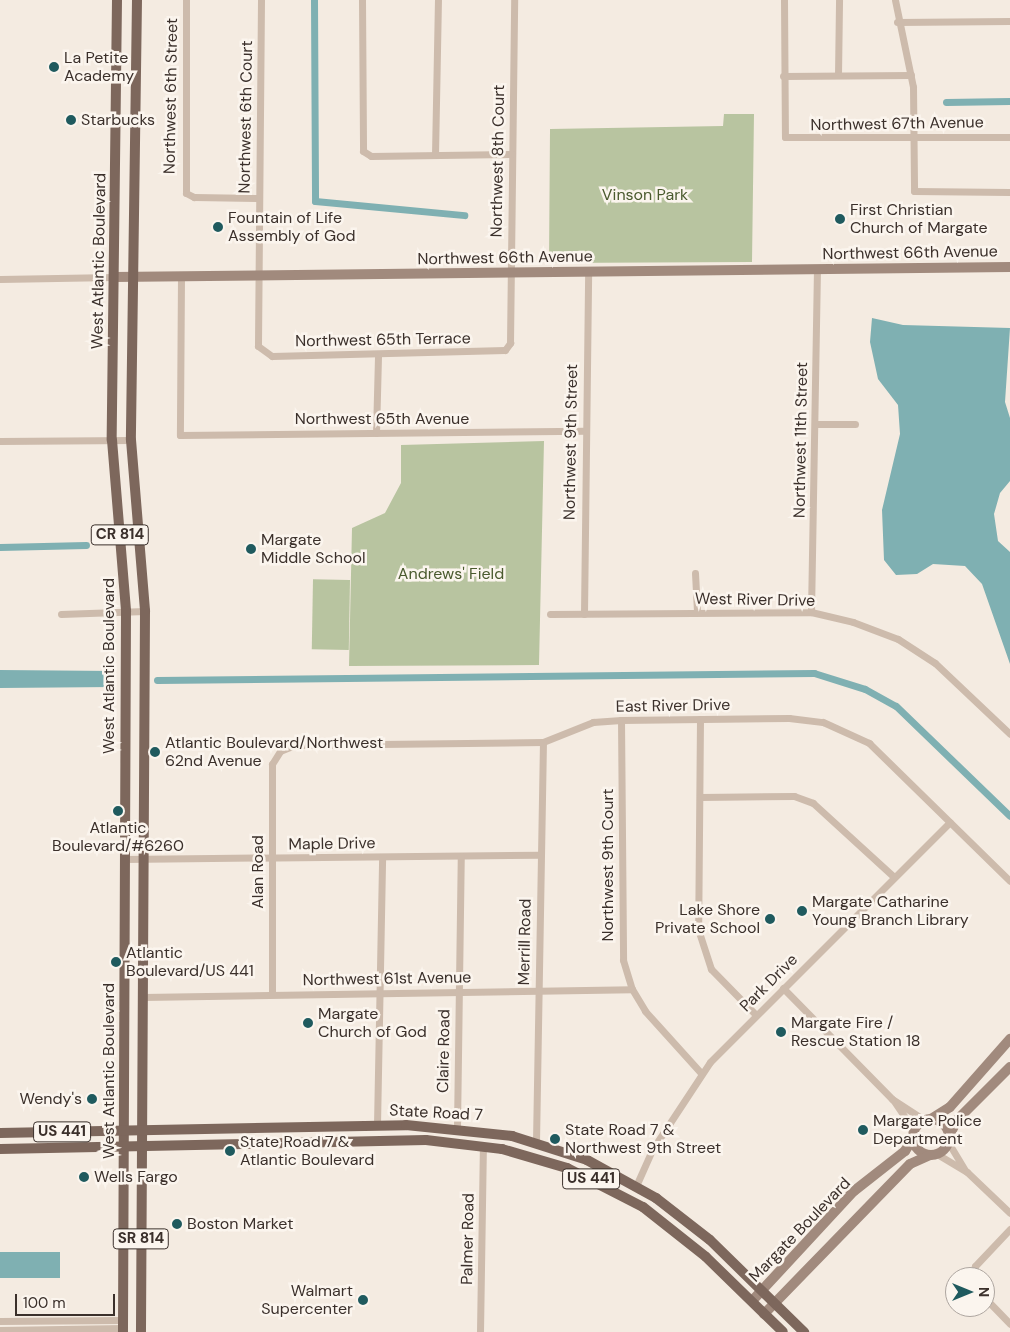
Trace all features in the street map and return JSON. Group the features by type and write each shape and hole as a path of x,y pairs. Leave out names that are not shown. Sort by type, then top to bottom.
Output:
{"main road":[{"name":"West Atlantic Boulevard","path":"116,0 112,440 126,612 123,1326"},
{"name":"West Atlantic Boulevard","path":"137,0 132,440 145,611 141,1332"},
{"name":"State Road 7","path":"0,1133 406,1124 457,1127 512,1136 536,1142 636,1186 692,1224 804,1332"},
{"path":"374,1140 406,1124"},
{"path":"350,1141 377,1125"},
{"path":"483,1146 493,1138 512,1136"},
{"name":"State Road 7","path":"0,1149 374,1140 483,1146 534,1157 596,1181 676,1231 783,1332"},
{"path":"596,1181 604,1178 624,1188 636,1186"}],"street":[{"name":"Northwest 6th Street","path":"186,0 186,193 194,197 258,198"},
{"name":"Northwest 6th Court","path":"261,0 258,346 263,352"},
{"path":"362,0 363,151 371,156 512,154"},
{"path":"435,155 438,0"},
{"name":"Northwest 8th Court","path":"505,350 510,343 514,0"},
{"path":"784,0 783,76 911,74"},
{"path":"838,75 839,0"},
{"path":"895,0 897,22 911,74 914,191 1010,192"},
{"path":"897,22 1010,21"},
{"name":"Northwest 67th Avenue","path":"783,76 785,137 1010,137"},
{"name":"Northwest 66th Avenue","path":"0,279 1010,266"},
{"name":"Northwest 11th Street","path":"811,612 817,269"},
{"name":"Northwest 9th Street","path":"584,614 588,271"},
{"name":"Northwest 65th Avenue","path":"182,277 180,435 585,431"},
{"name":"Northwest 65th Terrace","path":"263,352 378,355 505,350"},
{"path":"376,433 378,355"},
{"path":"814,424 855,424"},
{"path":"0,441 132,440"},
{"path":"695,573 697,612"},
{"path":"61,614 145,611"},
{"name":"West River Drive","path":"550,614 811,612 898,639 935,663 1010,734"},
{"name":"East River Drive","path":"280,751 295,745 543,742 593,722 621,720 789,718 847,730 869,743 1010,881"},
{"path":"700,719 698,929 711,969 756,1015"},
{"name":"Northwest 9th Court","path":"621,720 620,932 632,989 665,1037 701,1073"},
{"name":"Merrill Road","path":"536,1142 543,742"},
{"name":"Alan Road","path":"272,994 272,764 280,751"},
{"path":"700,798 794,796 813,803 892,876"},
{"name":"Park Drive","path":"636,1186 652,1150 701,1073 892,876 950,822"},
{"name":"Maple Drive","path":"124,859 540,855"},
{"name":"Claire Road","path":"457,1127 461,856"},
{"path":"377,1125 382,857"},
{"path":"783,988 892,1098 928,1119 942,1122 967,1172"},
{"name":"Northwest 61st Avenue","path":"143,997 632,989"},
{"path":"913,1135 928,1119 950,1107 1010,1038"},
{"path":"934,1155 949,1139 957,1120 1010,1067"},
{"path":"892,1098 913,1135 918,1150 934,1155 967,1172 1010,1213"},
{"name":"Margate Boulevard","path":"752,1301 808,1244 854,1191 905,1151 913,1135"},
{"name":"Palmer Road","path":"480,1332 483,1146"},
{"name":"Margate Boulevard","path":"764,1314 817,1262 910,1164 934,1155"},
{"path":"975,1267 1010,1229"},
{"path":"808,1244 805,1260 817,1262"},
{"path":"995,1308 1010,1324"},
{"path":"0,1321 85,1320 123,1326"},
{"path":"85,1320 85,1328"},
{"path":"0,1330 123,1326"}],"green space":[{"name":"Vinson Park","path":"724,114 754,114 752,262 549,263 550,129 723,126"},
{"name":"Andrews' Field","path":"544,441 539,665 349,666 352,528 385,513 401,483 401,445"},
{"path":"313,579 350,580 349,650 312,649"}],"water":[{"path":"872,318 903,325 1010,328 1005,402 1010,418 1010,481 1000,493 994,514 998,541 1010,552 1010,664 982,584 965,566 933,564 917,574 896,575 884,560 882,510 900,434 898,405 878,379 870,342"},
{"path":"0,670 113,671 116,678 113,687 0,688"},
{"path":"0,1252 60,1252 60,1278 0,1278"}],"waterway":[{"path":"314,0 315,201 464,215"},
{"path":"946,102 1010,101"},
{"path":"0,547 86,545"},
{"path":"157,680 814,673 865,689 896,706 1010,816"}],"place":[{"name":"La Petite Academy","path":"54,67"},
{"name":"Starbucks","path":"71,120"},
{"name":"First Christian Church of Margate","path":"840,219"},
{"name":"Fountain of Life Assembly of God","path":"218,227"},
{"name":"Margate Middle School","path":"251,549"},
{"name":"Atlantic Boulevard/Northwest 62nd Avenue","path":"155,752"},
{"name":"Atlantic Boulevard/#6260","path":"118,811"},
{"name":"Margate Catharine Young Branch Library","path":"802,911"},
{"name":"Lake Shore Private School","path":"770,919"},
{"name":"Atlantic Boulevard/US 441","path":"116,962"},
{"name":"Margate Church of God","path":"308,1023"},
{"name":"Margate Fire / Rescue Station 18","path":"781,1032"},
{"name":"Wendy's","path":"92,1099"},
{"name":"Margate Police Department","path":"863,1130"},
{"name":"State Road 7 & Northwest 9th Street","path":"555,1139"},
{"name":"State Road 7 & Atlantic Boulevard","path":"230,1151"},
{"name":"Wells Fargo","path":"84,1177"},
{"name":"Boston Market","path":"177,1224"},
{"name":"Walmart Supercenter","path":"363,1300"}]}
